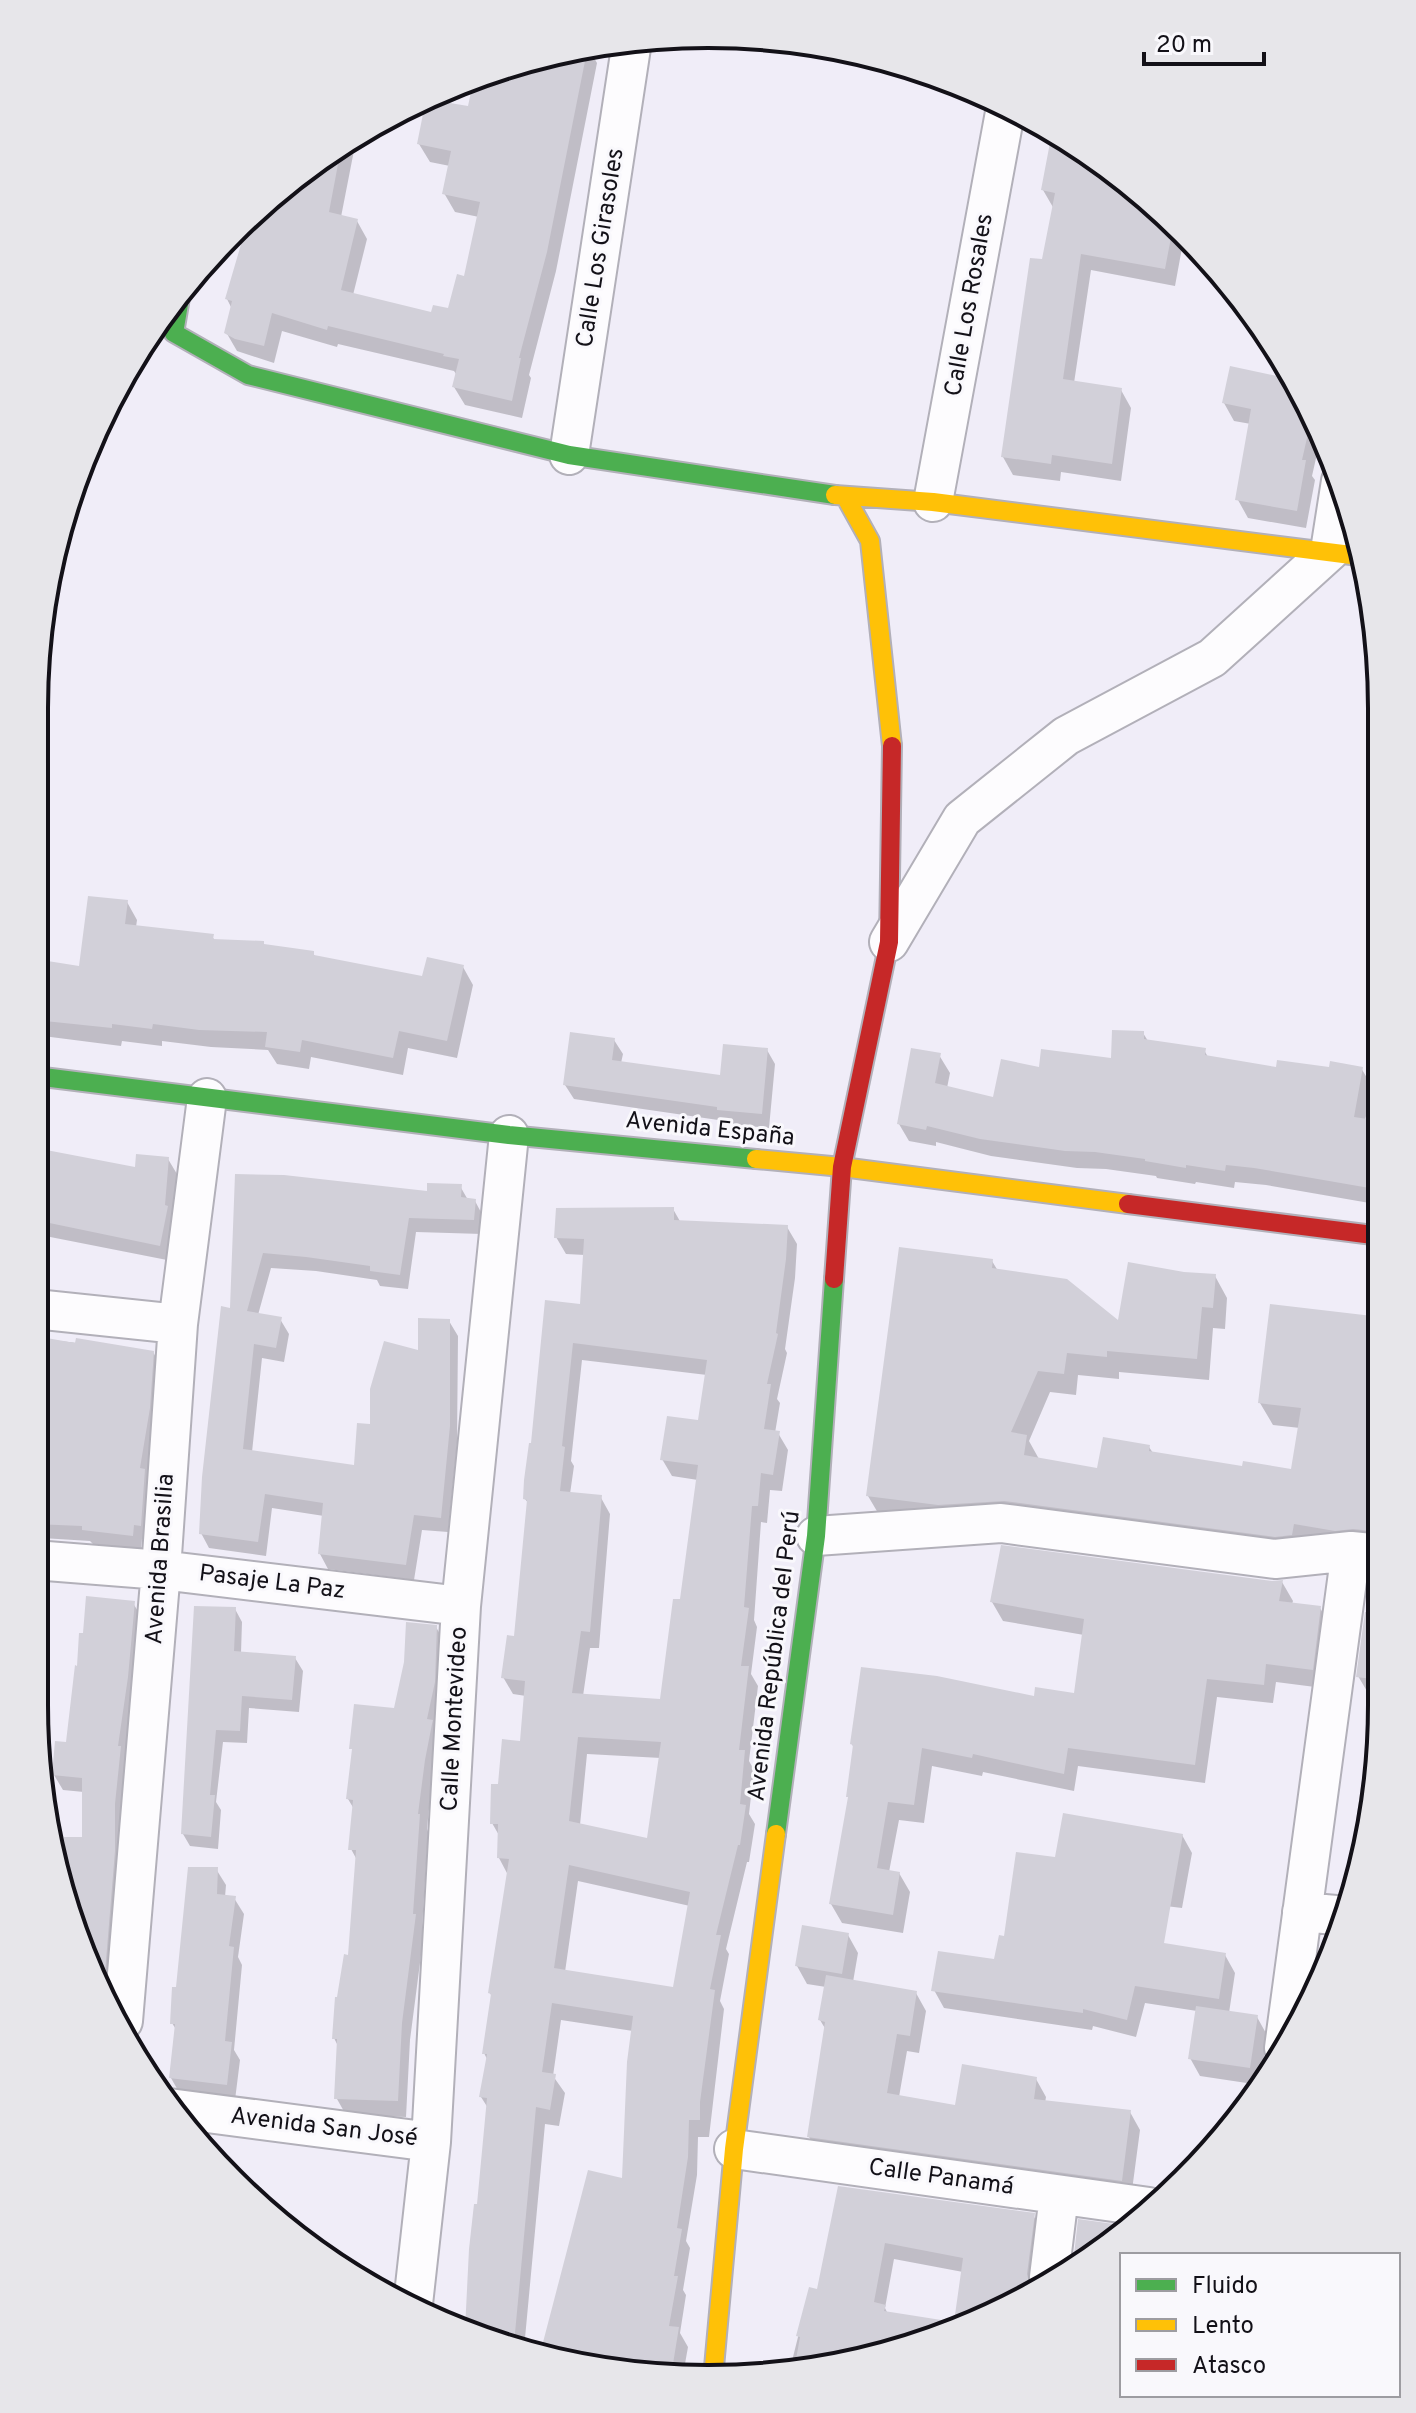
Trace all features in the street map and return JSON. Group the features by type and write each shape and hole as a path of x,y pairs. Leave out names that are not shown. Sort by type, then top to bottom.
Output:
{"street":[{"name":"Calle Los Girasoles","path":"569,455 630,53"},
{"name":"Calle Los Rosales","path":"933,502 1004,118"},
{"path":"177,316 174,333 248,375 569,455 845,496 933,502 1344,554"},
{"name":"Avenida República del Perú","path":"714,2365 734,2149 816,1536 842,1167 889,942 893,753 870,541 845,496"},
{"path":"1343,527 1344,554"},
{"path":"889,942 962,819 1066,736 1212,658 1344,554"},
{"name":"Avenida España","path":"48,1078 509,1135 842,1167 1368,1234"},
{"name":"Avenida Brasilia","path":"124,2012 178,1324 207,1098"},
{"name":"Calle Montevideo","path":"414,2296 431,2142 461,1606 509,1135"},
{"path":"48,1310 178,1324"},
{"path":"816,1536 1001,1523 1275,1559 1366,1552 1302,1912 1288,2020"},
{"name":"Pasaje La Paz","path":"48,1561 161,1570 461,1606"},
{"path":"1302,1912 1334,1915"},
{"name":"Avenida San José","path":"187,2110 431,2142"},
{"name":"Calle Panamá","path":"734,2149 1138,2205"},
{"path":"1050,2270 1059,2195"}],"building":[{"path":"585,60 547,252 519,358 512,401 452,387 459,359 328,326 327,330 272,313 264,346 224,333 232,301 225,299 242,240 306,184 339,161 329,212 358,219 341,290 431,312 433,305 448,308 457,274 464,276 480,202 442,194 451,151 417,144 423,113 446,102 468,106 471,92 537,70"},
{"path":"1050,143 1110,184 1171,237 1165,269 1081,254 1063,379 1122,388 1112,464 1052,455 1051,464 1001,457 1030,258 1042,259 1055,193 1041,190"},
{"path":"1230,366 1279,376 1308,433 1297,511 1235,500 1251,409 1222,403"},
{"path":"88,896 128,900 125,924 214,934 213,939 264,941 264,944 314,951 314,955 422,976 427,957 464,965 447,1041 399,1031 393,1058 302,1040 300,1052 265,1047 267,1032 199,1030 153,1024 152,1029 112,1024 112,1028 48,1021 48,961 79,966"},
{"path":"1112,1030 1144,1031 1144,1039 1206,1048 1205,1055 1276,1067 1277,1060 1329,1067 1330,1061 1363,1067 1354,1117 1368,1119 1368,1188 1254,1168 1226,1165 1225,1171 1186,1165 1186,1168 1145,1159 1065,1151 980,1139 927,1126 926,1130 897,1124 911,1048 941,1053 935,1083 993,1097 1001,1059 1039,1067 1041,1049 1111,1058"},
{"path":"570,1032 615,1038 612,1060 720,1075 723,1044 768,1048 762,1114 717,1110 717,1107 563,1085"},
{"path":"48,1150 135,1167 136,1154 169,1157 165,1205 168,1206 160,1246 48,1223"},
{"path":"235,1174 284,1175 427,1191 427,1183 462,1184 461,1197 476,1199 474,1220 409,1218 400,1275 370,1271 370,1266 263,1253 247,1311 282,1317 276,1348 254,1344 243,1449 354,1465 357,1423 370,1424 370,1389 384,1341 418,1350 418,1318 450,1319 450,1426 441,1518 414,1515 406,1565 318,1554 323,1503 265,1494 258,1542 199,1534 202,1477 221,1306 230,1308"},
{"path":"674,1207 674,1220 788,1225 778,1334 767,1384 771,1384 764,1429 780,1431 773,1475 761,1473 758,1506 752,1506 744,1607 749,1608 741,1666 749,1666 739,1750 745,1750 740,1804 746,1805 740,1845 716,1935 721,1935 710,1989 715,1990 700,2120 689,2120 688,2157 677,2228 682,2229 674,2276 678,2276 669,2326 679,2327 673,2364 622,2359 543,2344 588,2170 622,2178 627,2062 633,2016 552,2003 542,2072 556,2074 550,2110 536,2107 515,2336 466,2319 469,2249 474,2204 477,2204 487,2098 479,2097 487,2054 482,2054 491,1994 488,1993 509,1859 497,1858 498,1824 490,1824 491,1784 498,1784 502,1739 520,1741 525,1681 501,1678 507,1635 514,1636 527,1500 523,1499 524,1480 531,1443 545,1300 580,1304 584,1239 554,1238 556,1208","holes":["573,1343 707,1360 698,1420 667,1416 660,1460 698,1465 680,1599 673,1599 660,1699 572,1693 581,1631 590,1632 602,1495 560,1491","578,1737 661,1742 647,1838 569,1821","569,1865 690,1892 673,1987 554,1968"]},
{"path":"899,1247 993,1259 992,1268 1067,1279 1118,1320 1128,1262 1216,1274 1213,1308 1202,1307 1197,1359 1107,1351 1107,1357 1067,1353 1064,1374 1038,1371 1011,1432 1027,1435 1024,1455 1097,1468 1103,1437 1150,1445 1149,1451 1242,1466 1243,1461 1291,1469 1301,1408 1258,1403 1270,1304 1368,1315 1368,1531 1335,1531 1294,1524 1292,1535 1275,1537 1004,1501 938,1505 866,1496"},
{"path":"48,1338 75,1343 76,1338 154,1351 150,1408 140,1468 145,1469 141,1526 134,1525 133,1536 82,1530 82,1526 48,1525"},
{"path":"1001,1545 1283,1580 1279,1601 1321,1606 1313,1670 1266,1664 1264,1685 1207,1679 1195,1765 1068,1748 1064,1774 973,1754 972,1758 922,1748 914,1805 888,1802 877,1868 900,1872 893,1915 829,1904 848,1797 853,1745 850,1744 861,1667 937,1676 1034,1696 1035,1687 1074,1693 1084,1619 990,1602"},
{"path":"86,1596 135,1601 118,1746 121,1746 115,1804 115,1851 105,1973 83,1917 64,1848 64,1837 82,1837 82,1778 52,1774 55,1741 66,1742 79,1633 83,1633"},
{"path":"194,1606 236,1607 234,1651 296,1656 292,1700 242,1696 240,1731 216,1730 210,1795 215,1795 211,1837 181,1834"},
{"path":"1365,1612 1368,1612 1368,1678 1356,1677"},
{"path":"406,1622 437,1625 435,1682 427,1719 433,1720 418,1814 413,1914 416,1914 402,2023 398,2101 334,2099 337,2039 332,2039 335,1997 344,1954 348,1955 356,1850 348,1850 353,1800 346,1799 354,1704 394,1708 404,1662"},
{"path":"1063,1813 1183,1834 1164,1943 1226,1953 1219,1999 1135,1986 1127,2020 1083,2009 1083,2013 931,1991 938,1951 994,1959 999,1935 1004,1936 1016,1852 1055,1857"},
{"path":"188,1867 218,1867 217,1894 236,1896 229,1946 234,1947 225,2041 232,2042 227,2085 169,2078 175,2024 170,2024 172,1987 176,1987"},
{"path":"802,1925 849,1933 842,1974 795,1966"},
{"path":"826,1975 917,1991 910,2036 897,2034 887,2093 955,2105 962,2064 1037,2077 1034,2099 1131,2110 1122,2181 807,2137 825,2022 818,2020"},
{"path":"1196,2006 1258,2015 1250,2068 1188,2059"},
{"path":"838,2186 1035,2213 1027,2274 1029,2282 955,2317 963,2258 885,2243 874,2302 886,2305 884,2311 946,2321 920,2330 879,2343 796,2359 800,2337 796,2336 809,2287 817,2289"},
{"path":"1078,2219 1114,2224 1110,2229 1074,2255"}],"traffic: fast":[{"path":"177,316 174,333 248,375 569,455 835,495"},
{"path":"48,1078 509,1135 756,1159"},
{"path":"776,1834 816,1536 834,1279"}],"traffic: slow":[{"path":"835,495 933,502 1350,555"},
{"path":"845,496 870,541 892,746"},
{"path":"756,1159 1128,1204"},
{"path":"714,2365 734,2149 776,1834"}],"traffic: jam":[{"path":"834,1279 842,1167 889,942 892,746"},
{"path":"1128,1204 1368,1234"}]}
